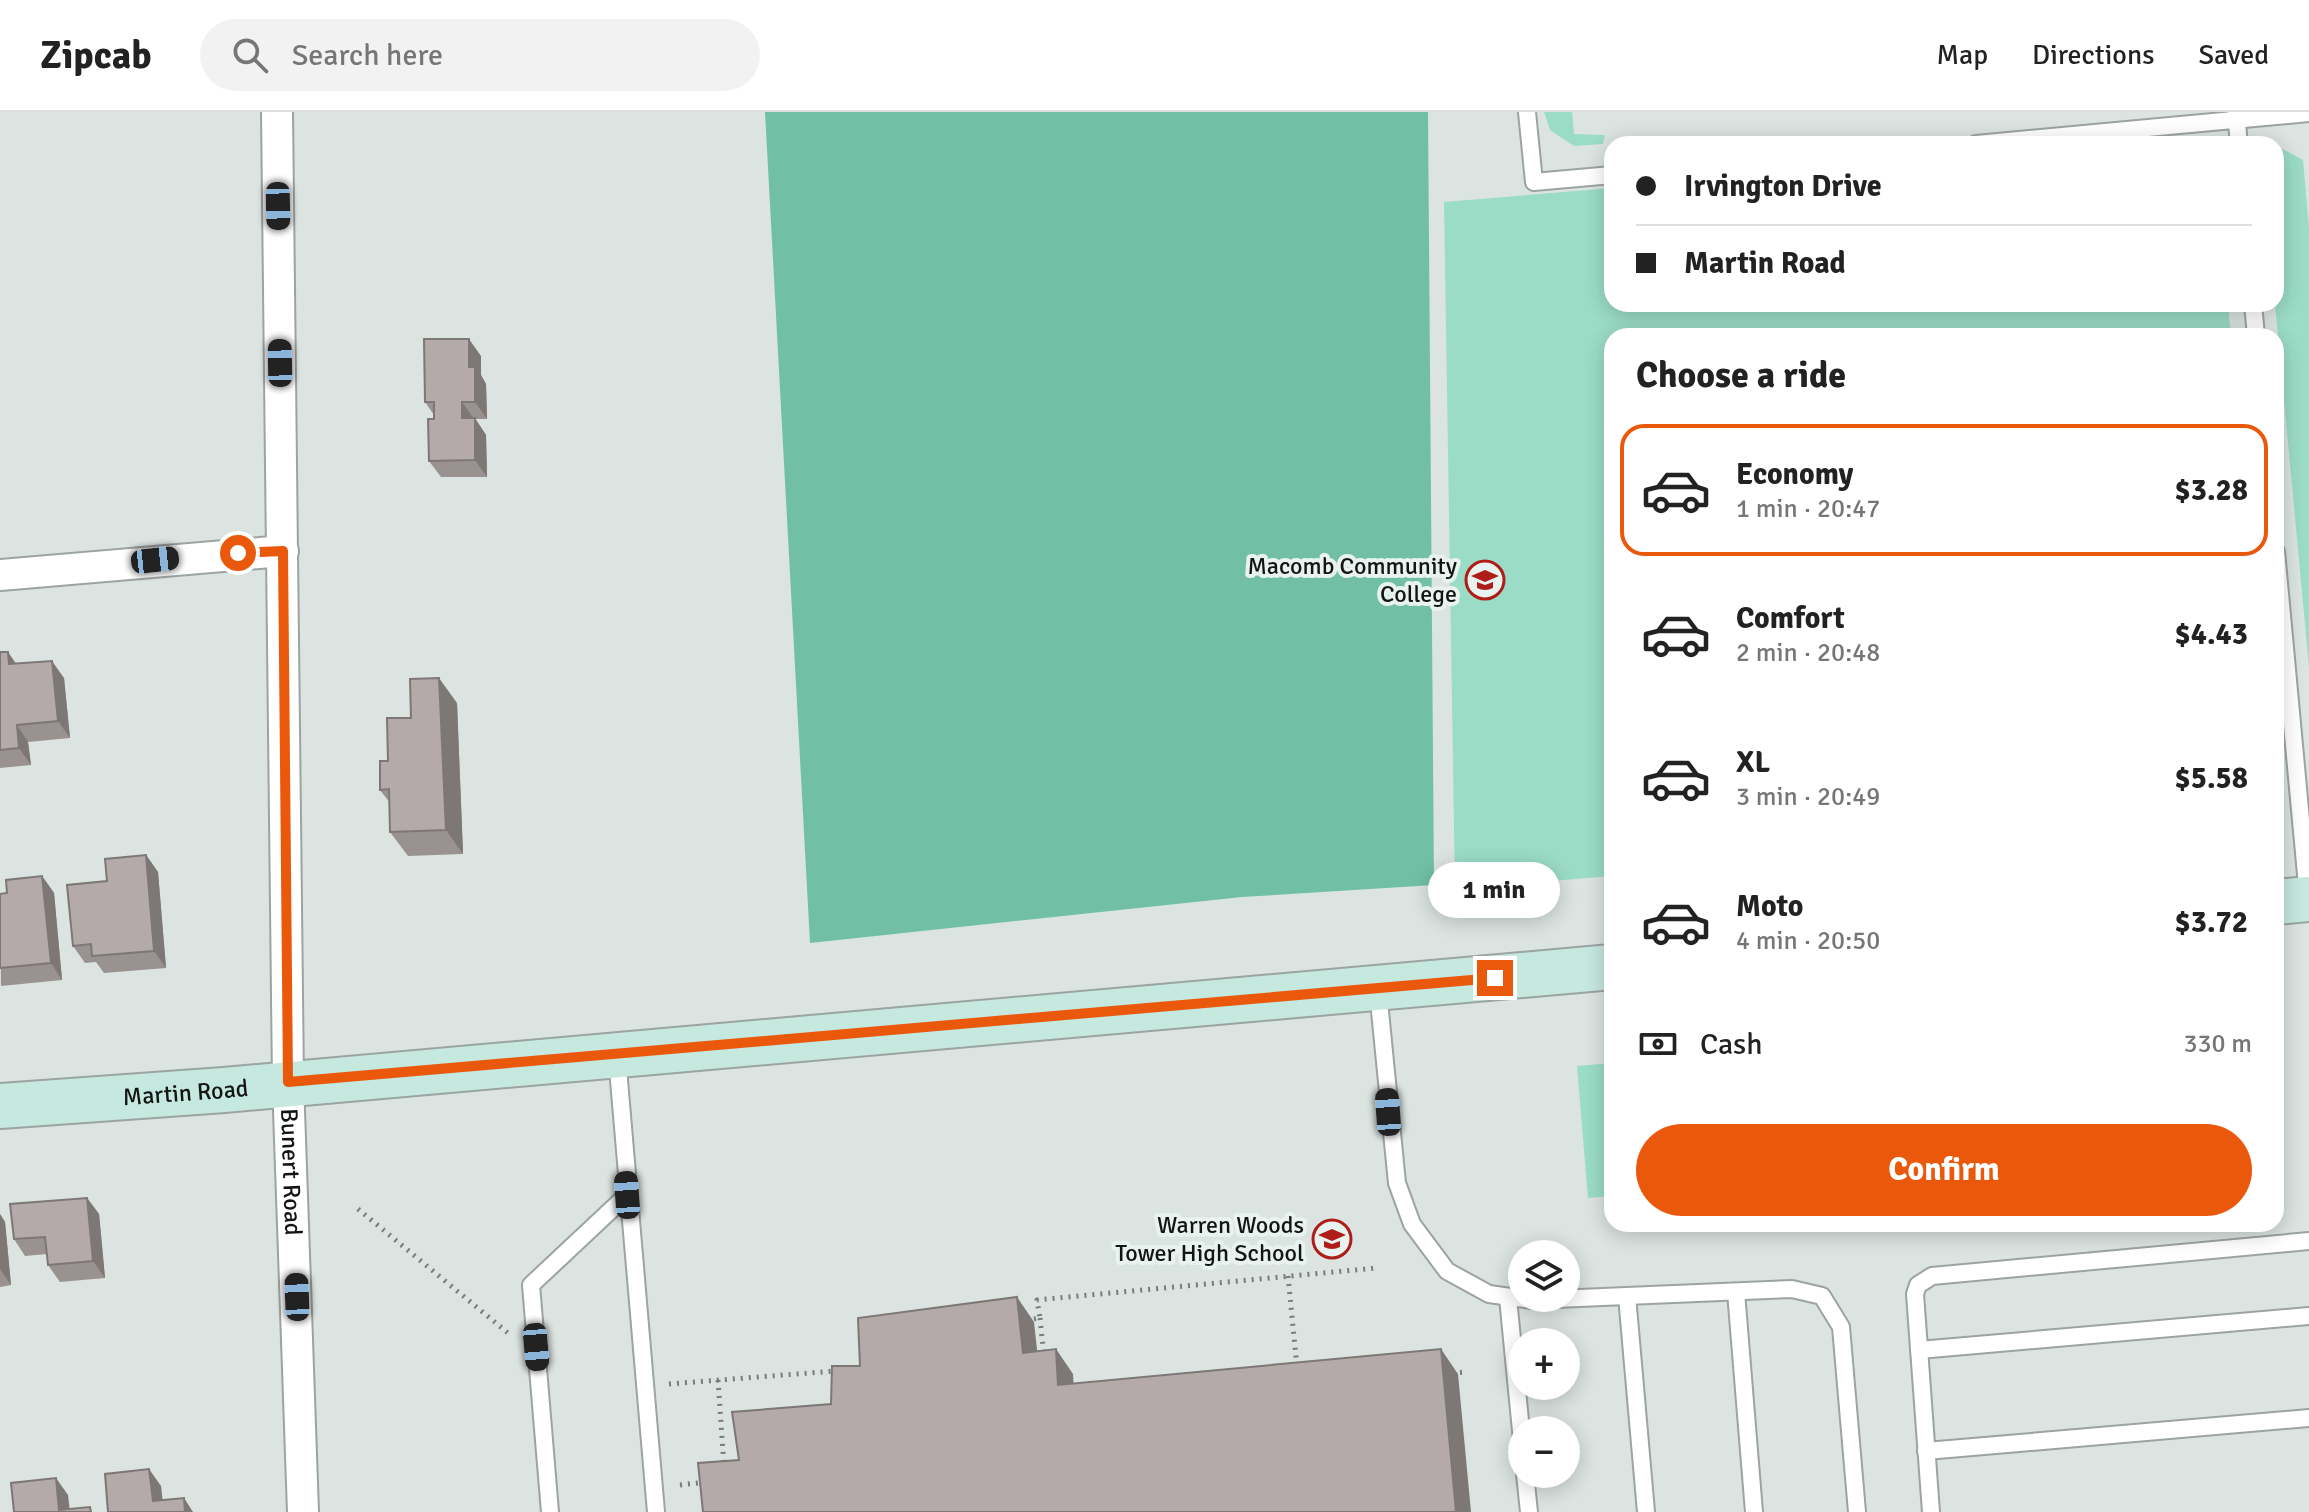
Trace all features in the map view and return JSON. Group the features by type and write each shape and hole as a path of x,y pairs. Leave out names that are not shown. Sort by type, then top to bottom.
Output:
{"street":[{"name":"Bunert Road","path":"277,112 288,1082 303,1512"},
{"path":"0,575 283,551"},
{"name":"Martin Road","path":"0,1106 1604,968"}],"lane":[{"path":"1527,112 1534,182 1604,176"},
{"path":"2053,136 2236,117 2309,113"},
{"path":"2284,678 2298,900"},
{"path":"1378,989 1393,1164 1407,1213 1426,1247 1447,1271 1489,1294 1508,1298"},
{"path":"616,1055 656,1512"},
{"path":"550,1512 531,1285 627,1195"},
{"path":"1931,1512 1915,1294 1918,1285 1932,1276 2309,1241"},
{"path":"1580,1297 1792,1289 1822,1296 1841,1327 1857,1512"},
{"path":"1736,1292 1754,1512"},
{"path":"1627,1296 1646,1512"},
{"path":"1509,1312 1520,1416"},
{"path":"1919,1350 2309,1316"},
{"path":"1926,1451 2309,1418"},
{"path":"1526,1488 1529,1512"}],"path":[{"path":"358,1209 510,1334"},
{"path":"1045,1359 1037,1300 1377,1268"},
{"path":"1288,1276 1297,1369"},
{"path":"1010,1322 1040,1318"},
{"path":"664,1384 848,1370"},
{"path":"1450,1373 1465,1372"},
{"path":"718,1380 726,1481"},
{"path":"674,1485 713,1482"}],"green space":[{"path":"765,112 1428,112 1434,885 1242,897 810,943"},
{"path":"1544,112 1572,112 1574,134 1605,135 1603,144 1574,146 1550,130"},
{"path":"2284,150 2303,160 2309,227 2309,667 2284,400 2284,328 2277,328 2276,312 2284,312"},
{"path":"1604,189 1604,312 2229,312 2230,328 1604,328 1604,877 1455,889 1444,202"},
{"path":"1604,1064 1604,1197 1588,1198 1577,1066"}],"building":[{"path":"424,339 469,339 469,367 475,367 475,402 462,402 462,418 475,418 475,460 429,461 428,419 434,419 434,402 425,402"},
{"path":"0,652 8,652 9,664 52,661 58,721 17,725 19,748 0,750"},
{"path":"439,678 446,830 390,832 389,789 380,790 380,761 388,761 387,718 411,718 410,679"},
{"path":"146,855 154,951 92,956 91,944 73,946 67,885 107,881 105,859"},
{"path":"42,876 51,963 0,968 0,894 7,893 6,880"},
{"path":"87,1198 93,1261 48,1265 45,1237 14,1239 10,1204"},
{"path":"1017,1297 1023,1353 1056,1349 1058,1385 1441,1349 1456,1512 703,1512 698,1463 739,1460 732,1412 831,1404 832,1366 860,1366 858,1318"},
{"path":"149,1469 153,1501 184,1498 185,1512 108,1512 105,1474"},
{"path":"56,1478 59,1510 90,1507 91,1512 14,1512 11,1483"}],"place":[{"name":"Macomb Community College","path":"1485,580"},
{"name":"Warren Woods Tower High School","path":"1332,1239"}],"route":[{"path":"238,553 283,551 288,1082 1495,978"}]}
